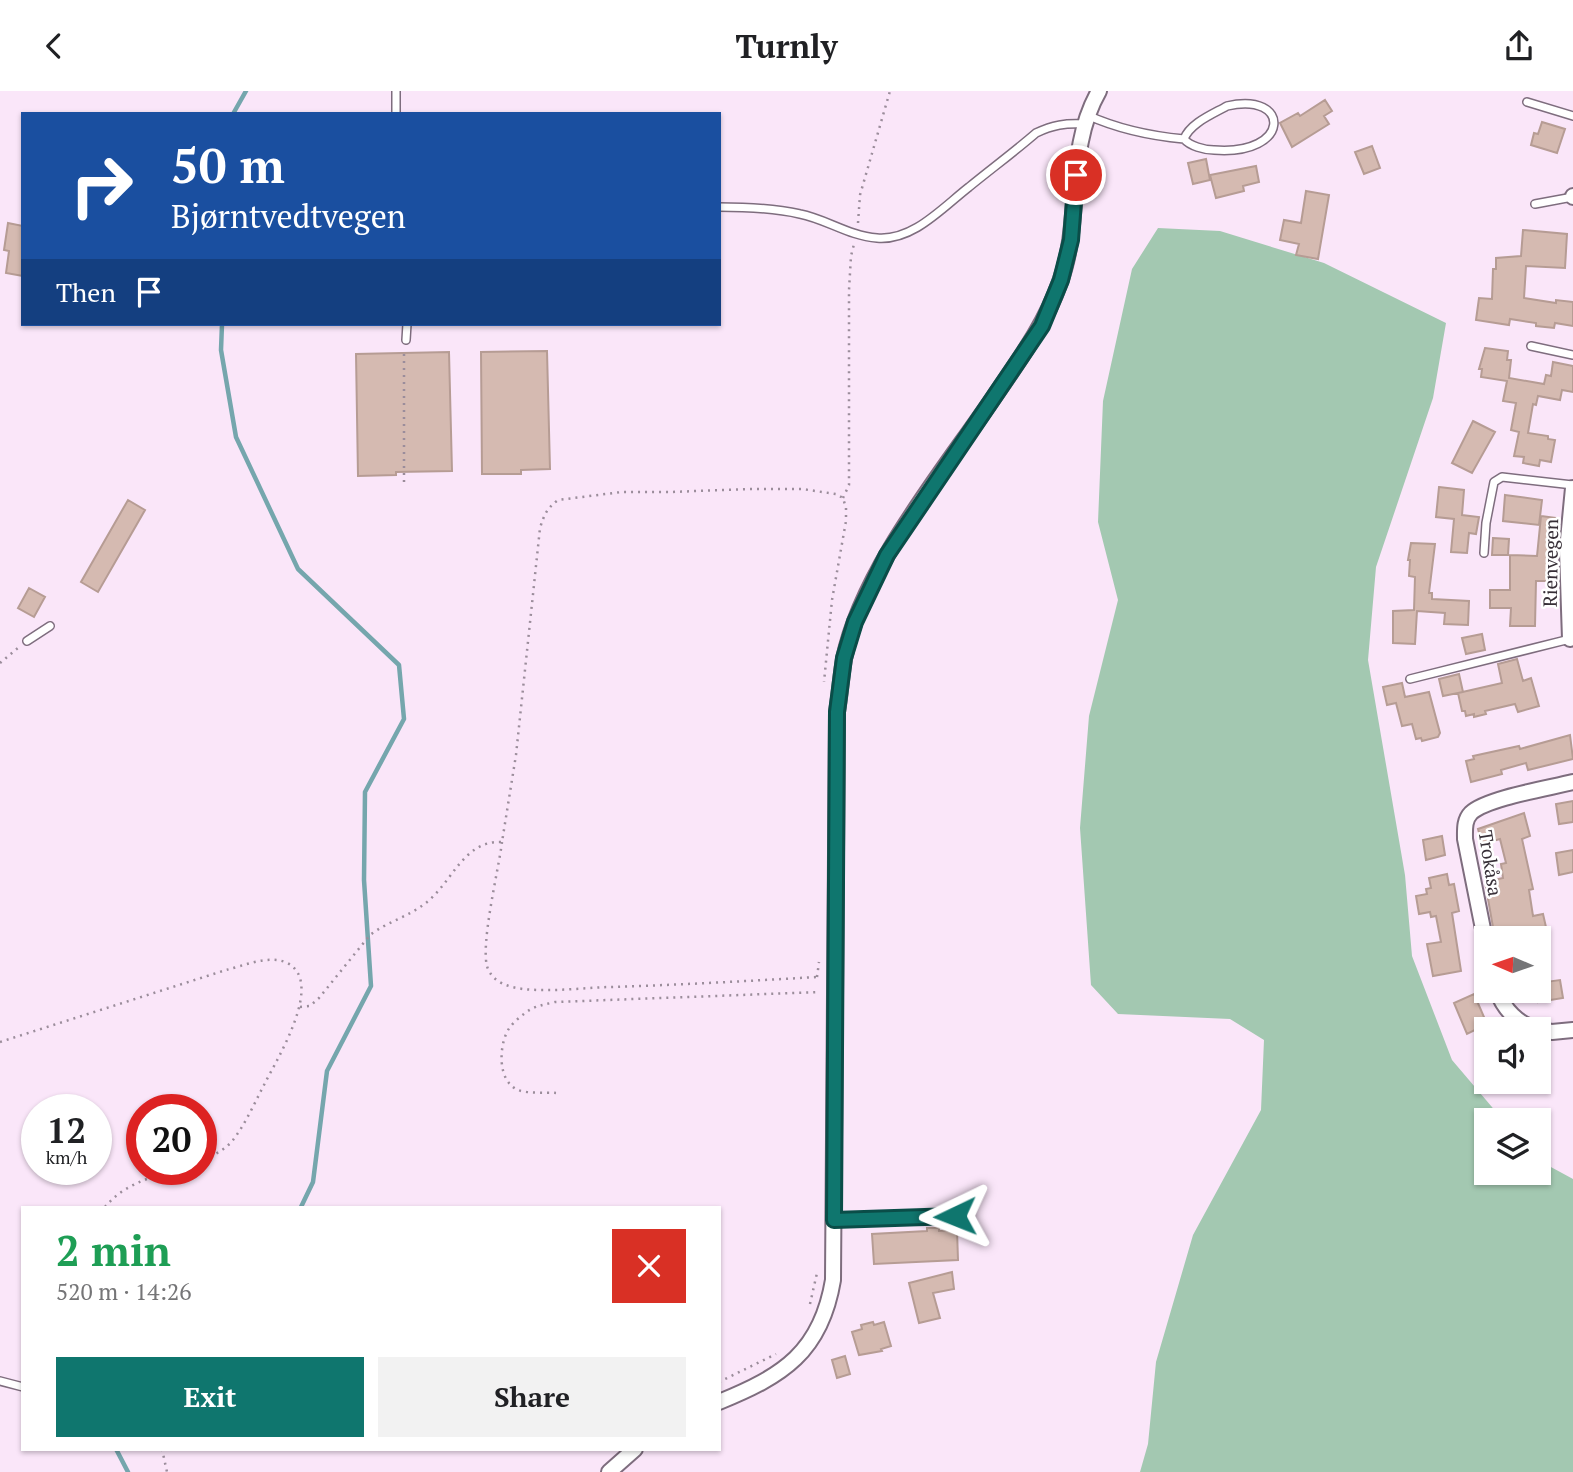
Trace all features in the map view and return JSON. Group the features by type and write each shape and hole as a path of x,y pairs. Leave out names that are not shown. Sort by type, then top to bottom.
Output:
{"street":[{"path":"721,1401 755,1386 795,1360 821,1326 830,1301 833,1280 837,991 837,712 844,658 855,622 887,555 1042,326 1061,280 1071,240 1078,158 1085,120 1099,91"},
{"name":"Rienvegen","path":"1570,639 1567,550 1573,486"},
{"name":"Trokåsa","path":"1482,926 1465,839 1465,824 1470,814 1486,804 1573,782"},
{"path":"1502,1003 1513,1017"},
{"path":"1551,1031 1573,1030"},
{"path":"609,1472 633,1451"}],"lane":[{"path":"396,91 396,112"},
{"path":"721,207 753,207 800,214 857,235 891,237 904,233 932,217 1036,133 1053,125 1085,120 1102,122 1145,134 1184,139 1208,150 1235,150 1248,146 1269,132 1274,117 1272,109 1262,99 1248,97 1214,113 1191,128 1184,139"},
{"path":"1527,102 1573,116"},
{"path":"1535,204 1573,197"},
{"path":"407,326 407,340"},
{"path":"1531,346 1573,355"},
{"path":"1484,553 1486,523 1494,482 1502,477 1573,486"},
{"path":"27,641 50,626"},
{"path":"1410,679 1570,639"},
{"path":"834,1220 955,1216"},
{"path":"0,1381 21,1386"}],"path":[{"path":"824,683 832,600 846,521 843,498 849,485 851,256 857,235 860,195 890,91"},
{"path":"404,482 404,353 407,340"},
{"path":"837,991 817,977 678,985 524,989 494,978 486,963 487,937 516,755 540,528 550,505 558,500 622,492 802,489 827,491 843,498"},
{"path":"0,663 27,641"},
{"path":"300,1007 310,1006 319,998 370,935 427,903 466,855 485,843 502,842"},
{"path":"0,1042 204,977 261,961 285,962 294,968 301,983 300,1007 291,1032 243,1125 232,1142 217,1152"},
{"path":"817,977 819,963"},
{"path":"556,1093 516,1090 507,1082 503,1069 503,1042 509,1028 524,1013 536,1006 555,1002 837,991"},
{"path":"106,1206 114,1196 132,1185"},
{"path":"810,1305 817,1268"},
{"path":"721,1381 778,1353"},
{"path":"162,1451 167,1472"}],"green space":[{"path":"1158,228 1220,231 1324,263 1446,323 1433,398 1376,567 1368,660 1405,875 1412,956 1452,1060 1474,1086 1474,1094 1481,1094 1493,1108 1474,1108 1474,1185 1551,1185 1551,1167 1573,1179 1573,1472 1140,1472 1148,1444 1156,1362 1193,1235 1261,1110 1264,1040 1230,1019 1118,1014 1091,985 1080,828 1089,716 1118,600 1098,522 1103,401 1132,269"}],"building":[{"path":"1325,100 1332,111 1324,116 1329,124 1292,147 1280,123 1298,113 1300,116"},
{"path":"1542,122 1565,129 1557,153 1531,145 1534,133 1538,134"},
{"path":"1372,146 1380,168 1364,174 1355,152"},
{"path":"1206,159 1210,180 1193,184 1188,163"},
{"path":"1256,166 1259,182 1243,186 1244,191 1216,198 1210,175"},
{"path":"1306,191 1329,195 1318,259 1296,255 1299,244 1280,240 1284,220 1301,223"},
{"path":"8,223 21,226 21,276 6,273 9,251 4,250"},
{"path":"1523,230 1567,234 1565,268 1526,266 1524,298 1556,303 1556,300 1573,302 1573,326 1555,323 1554,328 1510,319 1509,325 1476,320 1479,298 1492,299 1496,258 1521,256"},
{"path":"1485,348 1508,351 1507,360 1511,360 1509,378 1544,384 1546,375 1551,376 1553,362 1573,366 1573,392 1562,390 1560,400 1538,396 1536,405 1533,404 1528,433 1548,436 1548,439 1555,440 1551,462 1540,460 1539,466 1523,463 1524,457 1514,456 1519,432 1511,430 1516,403 1503,401 1507,381 1481,377 1482,369 1479,369"},
{"path":"547,351 550,469 521,470 521,474 482,474 481,352"},
{"path":"449,352 452,471 358,476 356,354"},
{"path":"1473,421 1495,432 1472,473 1452,463"},
{"path":"1439,487 1464,490 1462,515 1479,517 1476,534 1469,533 1467,553 1451,552 1454,519 1436,517"},
{"path":"1505,495 1542,500 1539,525 1503,521"},
{"path":"128,500 145,510 98,592 81,582"},
{"path":"1541,516 1557,518 1555,538 1551,538 1551,581 1536,581 1535,626 1510,626 1511,608 1490,608 1490,590 1510,590 1510,555 1537,556"},
{"path":"1493,538 1509,539 1508,555 1492,555"},
{"path":"1411,543 1435,544 1429,593 1432,593 1432,599 1469,601 1468,625 1444,624 1445,613 1417,611 1415,644 1393,643 1393,611 1414,610 1415,577 1409,576 1408,560"},
{"path":"29,588 45,597 34,617 18,608"},
{"path":"1482,634 1485,650 1466,654 1462,638"},
{"path":"1517,659 1523,681 1531,678 1539,706 1518,712 1515,704 1485,711 1486,714 1474,717 1474,714 1466,716 1465,711 1462,711 1458,693 1502,683 1498,664"},
{"path":"1459,674 1463,692 1443,696 1439,679"},
{"path":"1402,683 1405,697 1429,692 1440,733 1438,737 1422,741 1421,738 1416,739 1412,724 1402,726 1396,703 1387,705 1383,687"},
{"path":"1570,735 1573,759 1528,770 1526,763 1501,770 1502,774 1471,782 1466,761 1474,759 1473,756 1519,746 1520,749"},
{"path":"1573,801 1573,822 1559,824 1556,804"},
{"path":"1524,813 1530,836 1522,839 1533,889 1529,890 1533,916 1543,914 1546,926 1493,926 1485,882 1503,878 1501,864 1506,863 1500,839 1482,844 1478,829"},
{"path":"1442,836 1445,855 1426,860 1423,840"},
{"path":"1573,850 1573,872 1559,875 1556,853"},
{"path":"1447,874 1449,885 1454,884 1459,911 1452,913 1461,971 1433,976 1427,944 1441,942 1436,916 1431,917 1430,912 1419,914 1416,896 1427,894 1426,889 1431,888 1429,878"},
{"path":"1560,980 1563,998 1551,1000 1551,981"},
{"path":"1474,994 1474,1003 1478,1003 1484,1017 1474,1017 1474,1030 1467,1034 1454,1003"},
{"path":"927,1228 939,1228 939,1231 957,1230 958,1260 874,1264 872,1234 927,1231"},
{"path":"952,1272 954,1289 933,1293 940,1318 919,1323 909,1283"},
{"path":"873,1322 874,1325 884,1322 891,1346 881,1349 882,1351 859,1355 852,1332 862,1329 861,1325"},
{"path":"845,1356 850,1374 837,1378 832,1360"}],"waterway":[{"path":"234,112 246,91"},
{"path":"222,326 221,350 236,437 298,569 399,665 404,719 365,792 364,880 371,986 327,1071 313,1182 301,1206"},
{"path":"117,1451 128,1472"}],"route":[{"path":"955,1216 834,1220 837,712 844,658 855,622 887,555 1042,326 1061,280 1071,240 1076,175"}]}
